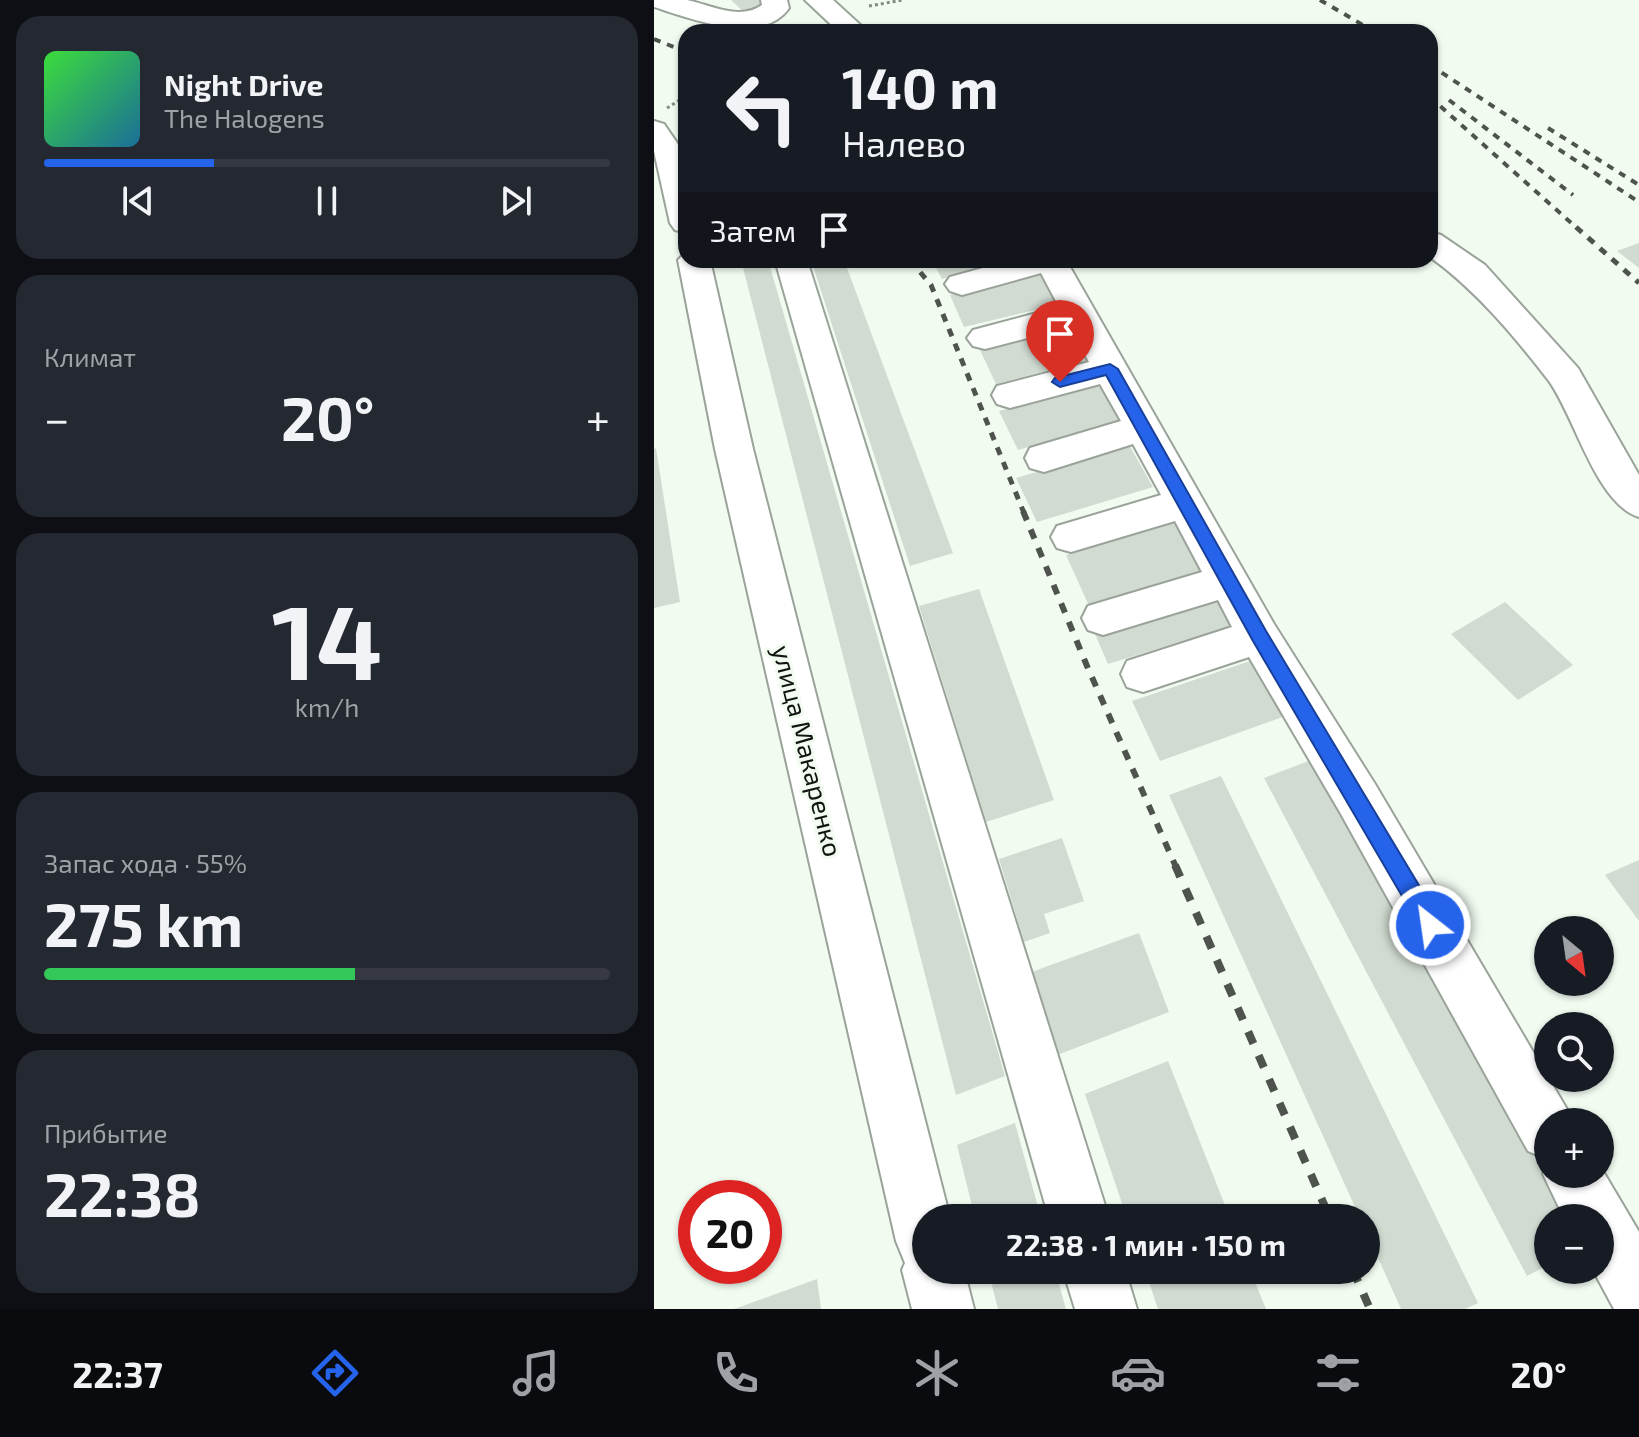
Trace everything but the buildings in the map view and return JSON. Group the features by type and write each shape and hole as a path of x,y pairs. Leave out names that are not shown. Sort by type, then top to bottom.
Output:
{"street":[{"path":"668,1 735,19 769,15 776,8 774,0"},
{"path":"818,0 846,24"},
{"path":"654,130 669,148 678,182"},
{"path":"1438,248 1473,272 1565,377 1622,481 1639,502"},
{"name":"улица Макаренко","path":"696,268 734,449 917,1204"},
{"path":"793,268 1075,1204"},
{"path":"962,284 1021,268"},
{"path":"1055,268 1259,636 1366,812 1535,1108"},
{"path":"985,338 1080,313"},
{"path":"1010,395 1110,369"},
{"path":"1044,458 1143,428"},
{"path":"1071,537 1185,503"},
{"path":"1103,618 1228,581"},
{"path":"1143,674 1259,636"},
{"path":"1614,1248 1639,1292"},
{"path":"937,1284 943,1309"},
{"path":"1098,1284 1106,1309"}],"railway":[{"path":"1320,0 1361,24"},
{"path":"654,39 678,49"},
{"path":"1438,70 1639,202"},
{"path":"1449,100 1573,195"},
{"path":"1438,104 1578,229"},
{"path":"1548,128 1639,185"},
{"path":"1576,227 1639,283"},
{"path":"917,268 931,285 1024,513"},
{"path":"1023,511 1087,666 1176,867"},
{"path":"1175,865 1324,1204"},
{"path":"1359,1284 1370,1309"}],"route":[{"path":"1060,382 1110,369 1259,636 1430,925"}]}
